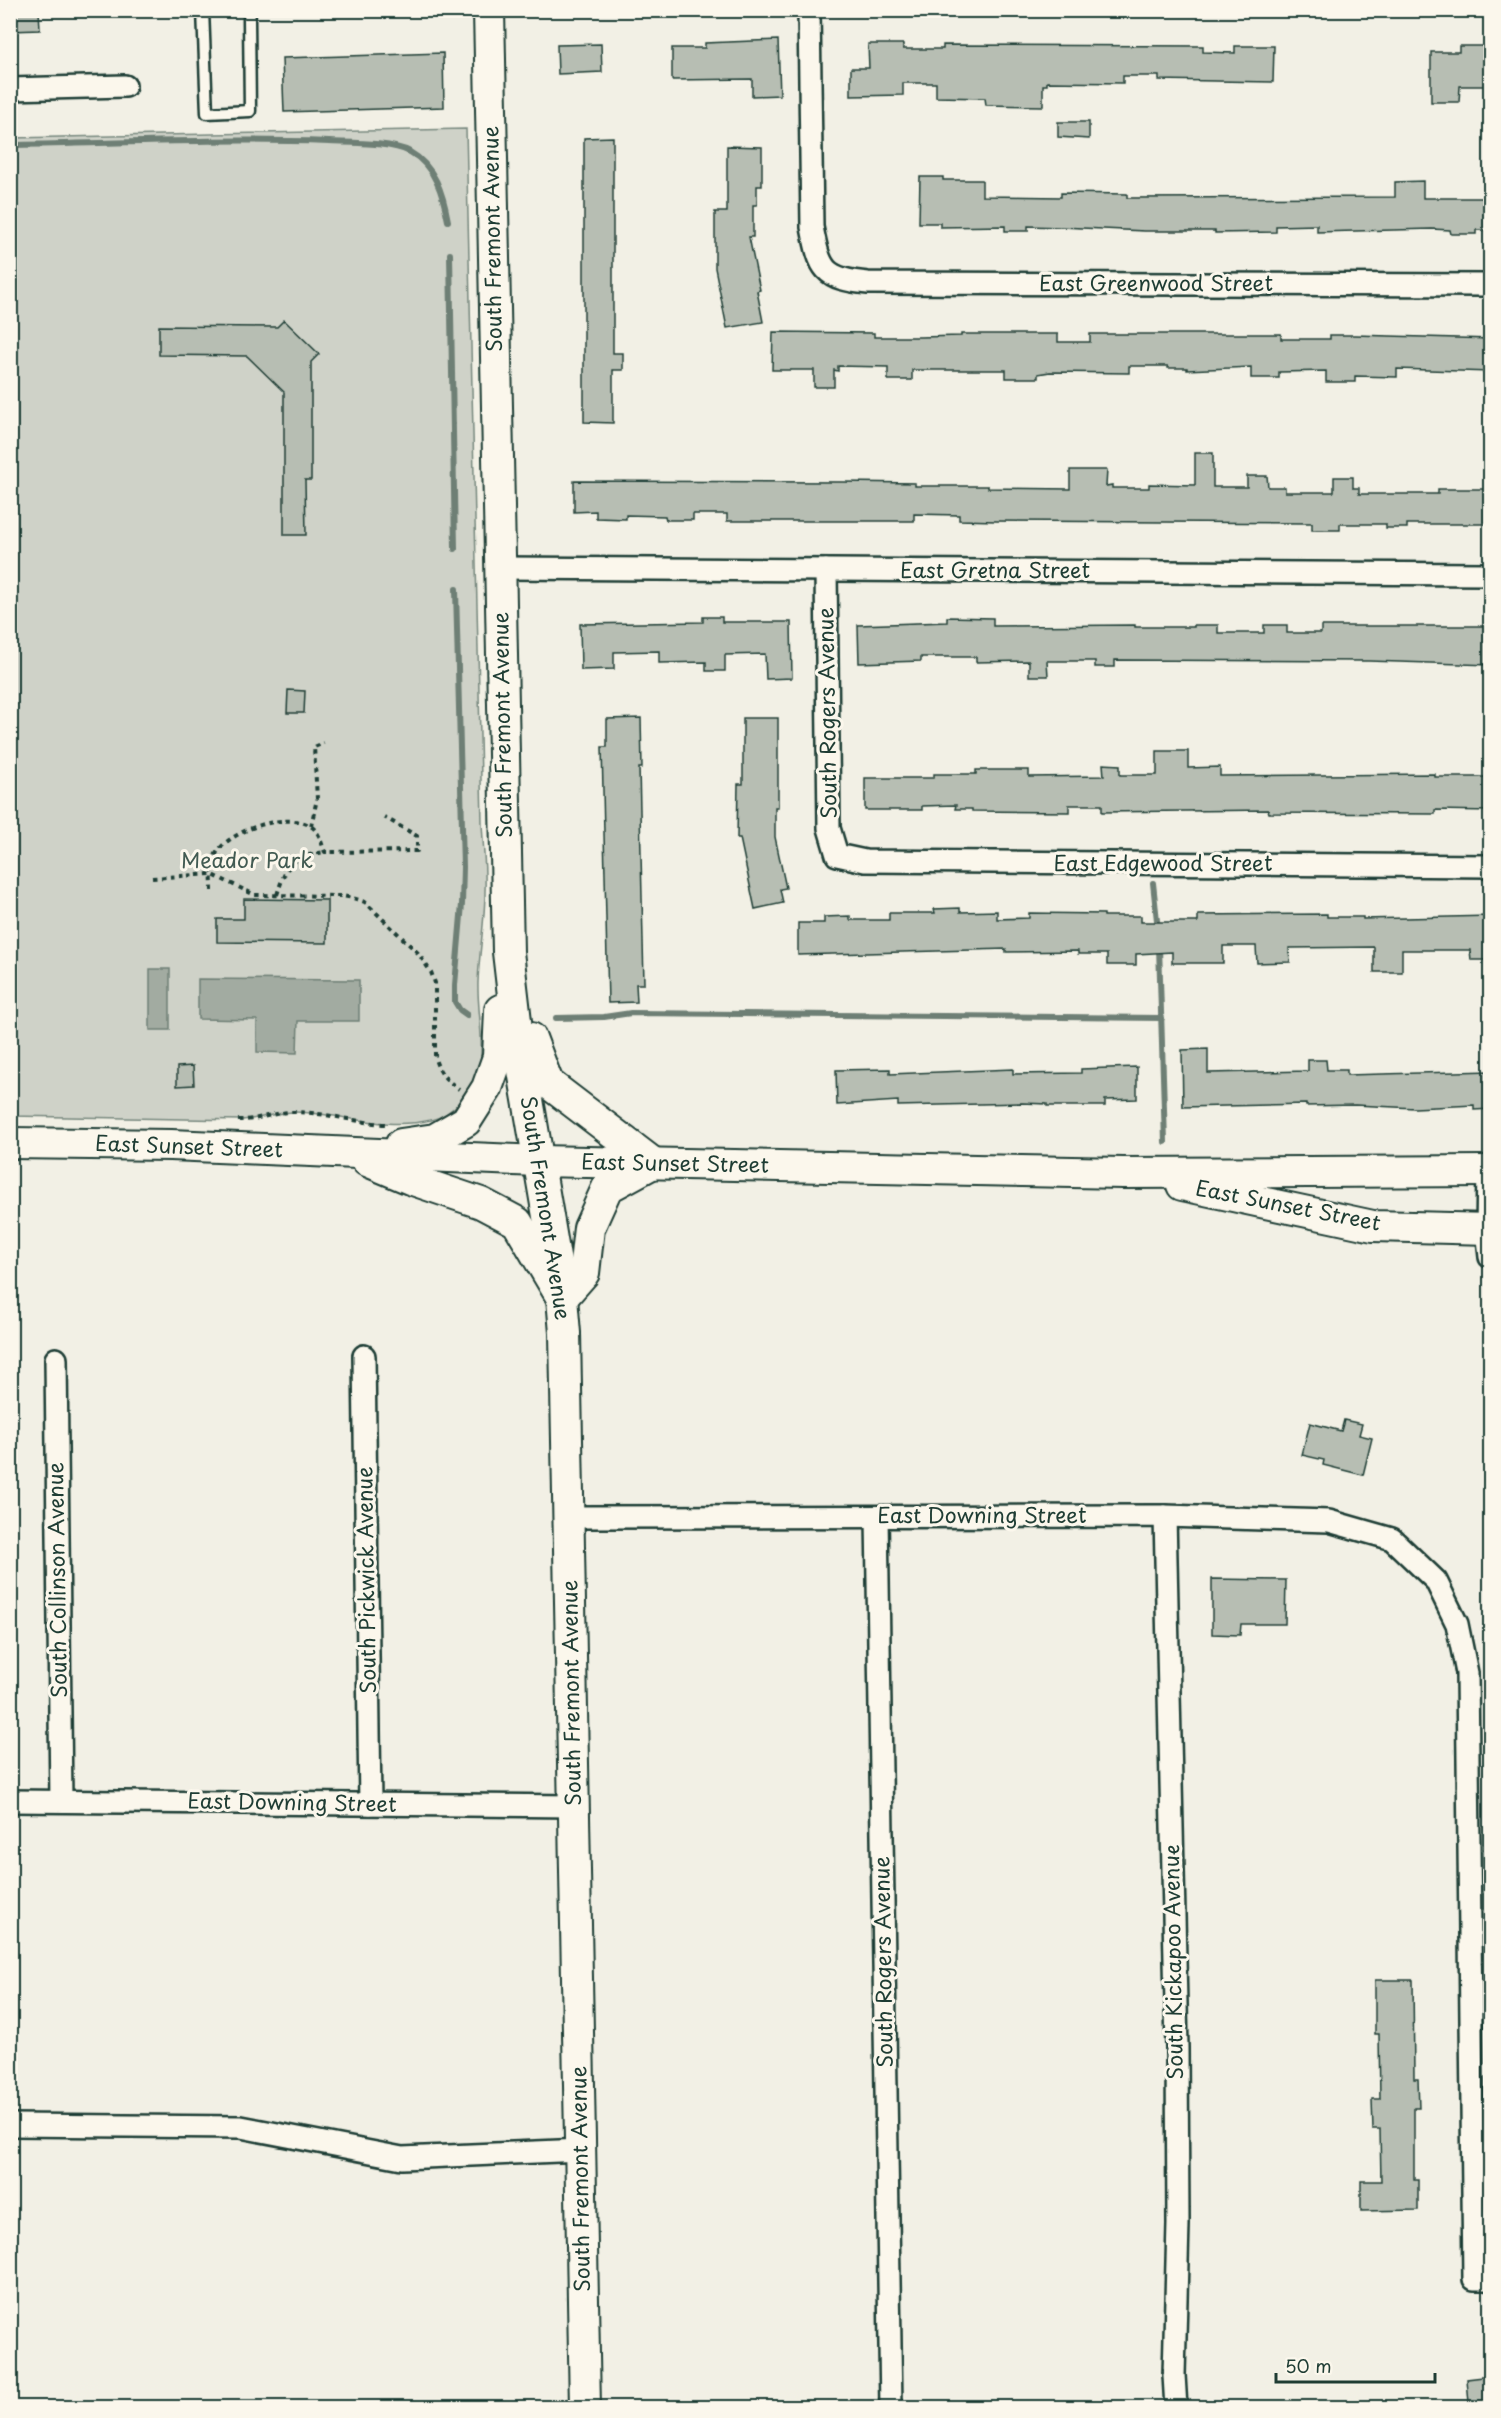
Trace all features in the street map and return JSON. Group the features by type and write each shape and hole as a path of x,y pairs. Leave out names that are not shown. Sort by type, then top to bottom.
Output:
{"main road":[{"name":"South Fremont Avenue","path":"489,10 509,966 519,1047 562,1298 566,1371 585,2408"},
{"path":"348,1153 435,1139 466,1121 487,1088 498,1057 501,991 509,966"},
{"path":"348,1153 410,1179 481,1203 517,1222 562,1298 584,1272 589,1228 607,1188 653,1163 548,1083 531,1037 516,977 509,966"},
{"name":"East Sunset Street","path":"10,1143 171,1145 538,1161 1123,1173 1489,1171"},
{"name":"East Sunset Street","path":"1123,1173 1373,1226 1489,1238"}],"street":[{"name":"East Greenwood Street","path":"809,10 812,227 816,249 824,269 843,281 868,283 1491,285"},
{"path":"10,89 125,86"},
{"name":"East Gretna Street","path":"499,568 1491,574"},
{"name":"South Rogers Avenue","path":"826,570 829,828 837,855"},
{"name":"East Edgewood Street","path":"837,855 865,861 1491,866"},
{"path":"1489,1171 1489,1238"},
{"name":"South Pickwick Avenue","path":"364,1356 370,1804"},
{"name":"South Collinson Avenue","path":"56,1359 61,1801"},
{"name":"East Downing Street","path":"569,1517 1165,1516 1329,1521 1392,1539 1436,1581 1457,1624 1467,1673 1482,2279"},
{"name":"South Kickapoo Avenue","path":"1165,1516 1177,2048 1178,2224 1174,2375 1176,2408"},
{"name":"South Rogers Avenue","path":"877,1517 891,2408"},
{"name":"East Downing Street","path":"10,1801 574,1806"},
{"path":"10,2125 241,2127 402,2158 582,2150"}],"lane":[{"path":"203,10 207,112 250,111 249,18 251,10"}],"path":[{"path":"311,826 317,799 314,747 324,743"},
{"path":"277,895 289,866 304,855 325,852 417,851 417,836 384,817"},
{"path":"212,891 211,874 216,854 224,843 252,827 294,821 311,826 319,835 325,852"},
{"path":"152,878 211,874 255,895 342,896 365,903 418,953 431,972 435,983 435,1059 439,1071 446,1080 466,1094"},
{"path":"230,1120 296,1112 328,1114 372,1123 393,1124"}],"green space":[{"name":"Meador Park","path":"466,129 482,823 485,866 484,914 478,982 481,1058 476,1077 467,1093 447,1113 431,1120 413,1123 379,1123 295,1112 242,1120 11,1116 11,138"}],"shaded area":[{"path":"150,969 170,969 170,1030 150,1030"},
{"path":"198,979 359,980 359,1021 298,1021 297,1053 257,1052 257,1020 198,1019"}],"building":[{"path":"10,10 39,10 40,30 10,31"},
{"path":"778,40 780,95 752,96 752,79 672,80 672,48 705,48 705,43"},
{"path":"601,44 602,72 558,74 557,45"},
{"path":"868,44 903,44 903,49 943,49 943,45 1203,46 1203,52 1235,53 1235,46 1274,46 1273,82 1159,80 1159,76 1123,76 1123,83 1047,82 1047,85 1043,85 1043,106 986,105 985,98 936,97 936,83 903,83 903,95 851,96 851,68 869,68"},
{"path":"1459,46 1491,46 1491,86 1460,86 1459,102 1431,102 1431,52 1459,52"},
{"path":"443,53 444,107 284,112 282,58"},
{"path":"1058,122 1089,122 1089,139 1058,137"},
{"path":"613,137 613,353 623,353 623,370 613,370 613,423 584,422 584,138"},
{"path":"727,146 762,147 762,186 757,186 757,205 753,205 753,237 749,237 760,290 757,291 763,322 727,328 715,268 715,212 727,212"},
{"path":"920,177 943,177 943,180 982,180 982,196 1061,197 1061,193 1127,194 1127,198 1395,197 1395,182 1423,181 1423,198 1491,198 1491,230 1476,230 1476,234 1451,234 1450,230 1432,229 1317,232 1317,225 1276,226 1276,232 1215,233 1215,231 1145,231 1028,226 1028,231 1005,231 1005,226 940,227 940,223 919,223"},
{"path":"284,320 319,354 311,362 311,480 305,480 306,535 284,535 284,392 247,356 159,355 159,326 277,327"},
{"path":"773,332 874,333 874,337 1058,334 1058,342 1090,342 1090,334 1281,334 1281,339 1330,339 1330,335 1355,335 1491,339 1491,372 1397,369 1397,377 1355,376 1355,382 1326,382 1326,371 1279,372 1279,378 1251,378 1251,367 1187,370 1187,368 1168,368 1168,366 1129,366 1129,373 1050,372 1038,374 1038,378 1006,378 1006,370 912,370 912,380 888,380 888,367 838,366 838,371 834,370 834,387 814,387 814,370 772,370"},
{"path":"1195,453 1213,453 1213,487 1247,487 1247,476 1267,476 1268,487 1285,487 1285,492 1334,492 1334,477 1353,477 1353,488 1359,488 1359,494 1438,494 1438,489 1491,489 1491,524 1407,524 1407,528 1386,528 1386,524 1340,524 1340,530 1312,530 1312,523 996,521 959,520 959,515 914,514 914,521 727,521 727,514 693,514 693,520 666,520 665,516 626,515 626,519 596,518 596,511 574,512 574,481 915,483 915,486 1070,489 1070,470 1107,470 1106,486 1112,485 1112,488 1149,488 1149,484 1195,485"},
{"path":"703,617 722,617 722,622 791,622 792,678 766,679 765,654 725,655 725,671 706,671 706,662 659,663 659,651 614,652 614,669 581,670 580,624 703,622"},
{"path":"947,617 993,618 993,626 1194,627 1194,625 1218,625 1218,633 1264,633 1264,625 1287,625 1287,633 1321,633 1321,626 1487,626 1487,630 1491,630 1491,665 1369,661 1115,660 1115,667 1095,667 1095,661 1047,661 1048,676 1029,676 1029,661 976,662 976,657 921,657 921,661 859,663 858,625 947,622"},
{"path":"288,690 305,691 304,713 287,713"},
{"path":"641,718 642,768 639,768 644,984 636,984 637,1002 608,1003 602,747 607,747 607,719"},
{"path":"743,718 778,718 778,807 775,807 775,837 786,888 780,889 783,903 755,909 740,838 737,838 738,784 743,784"},
{"path":"1157,751 1188,751 1188,768 1220,767 1220,776 1435,774 1435,777 1491,777 1491,811 1435,810 1435,814 1269,813 1268,810 1102,812 1102,805 1069,805 1069,812 972,811 972,809 955,809 956,805 922,806 922,810 865,810 865,778 934,778 934,774 976,774 976,770 1029,770 1029,777 1104,776 1103,764 1120,765 1120,775 1157,775"},
{"path":"244,899 327,900 327,943 217,942 217,919 244,919"},
{"path":"960,908 960,912 997,911 997,919 1029,918 1029,913 1104,914 1104,916 1141,916 1141,922 1198,922 1198,915 1327,914 1327,917 1363,917 1363,919 1491,916 1491,948 1488,948 1489,960 1471,960 1470,950 1402,950 1402,972 1374,972 1374,947 1289,948 1290,962 1257,963 1256,946 1223,946 1223,963 1172,963 1172,952 1136,954 1136,965 1107,965 1107,954 1078,954 1078,951 1006,952 1006,949 798,955 798,923 824,923 824,917 850,916 850,920 889,920 889,913 935,913 934,909"},
{"path":"1208,1049 1208,1073 1308,1071 1308,1060 1326,1060 1327,1070 1347,1070 1347,1075 1491,1071 1491,1109 1474,1110 1474,1105 1415,1108 1355,1105 1306,1106 1306,1104 1183,1107 1182,1050"},
{"path":"193,1066 194,1085 177,1086 177,1067"},
{"path":"1137,1067 1137,1099 1105,1100 1105,1106 1047,1106 1047,1104 1022,1103 898,1106 898,1101 837,1105 836,1070 890,1069 890,1074 1013,1069 1013,1074 1081,1073 1081,1069"},
{"path":"1344,1420 1362,1424 1359,1435 1372,1438 1363,1475 1323,1465 1324,1460 1302,1455 1310,1423 1341,1431"},
{"path":"1212,1579 1286,1580 1285,1624 1241,1624 1240,1635 1212,1634"},
{"path":"1375,1980 1413,1980 1414,2079 1418,2079 1419,2108 1414,2108 1414,2180 1418,2180 1418,2210 1361,2211 1361,2181 1381,2181 1380,2129 1373,2129 1372,2099 1380,2099 1379,2034 1375,2034"},
{"path":"1491,2376 1491,2400 1469,2403 1467,2379"}],"waterway":[{"path":"10,145 249,140 392,146 410,152 419,158 432,173 440,191 448,221"},
{"path":"450,254 455,549"},
{"path":"456,589 463,867 455,1002 467,1015"},
{"path":"1153,883 1158,930"},
{"path":"1159,946 1165,1142"},
{"path":"556,1018 604,1017 631,1013 1162,1018"}]}
